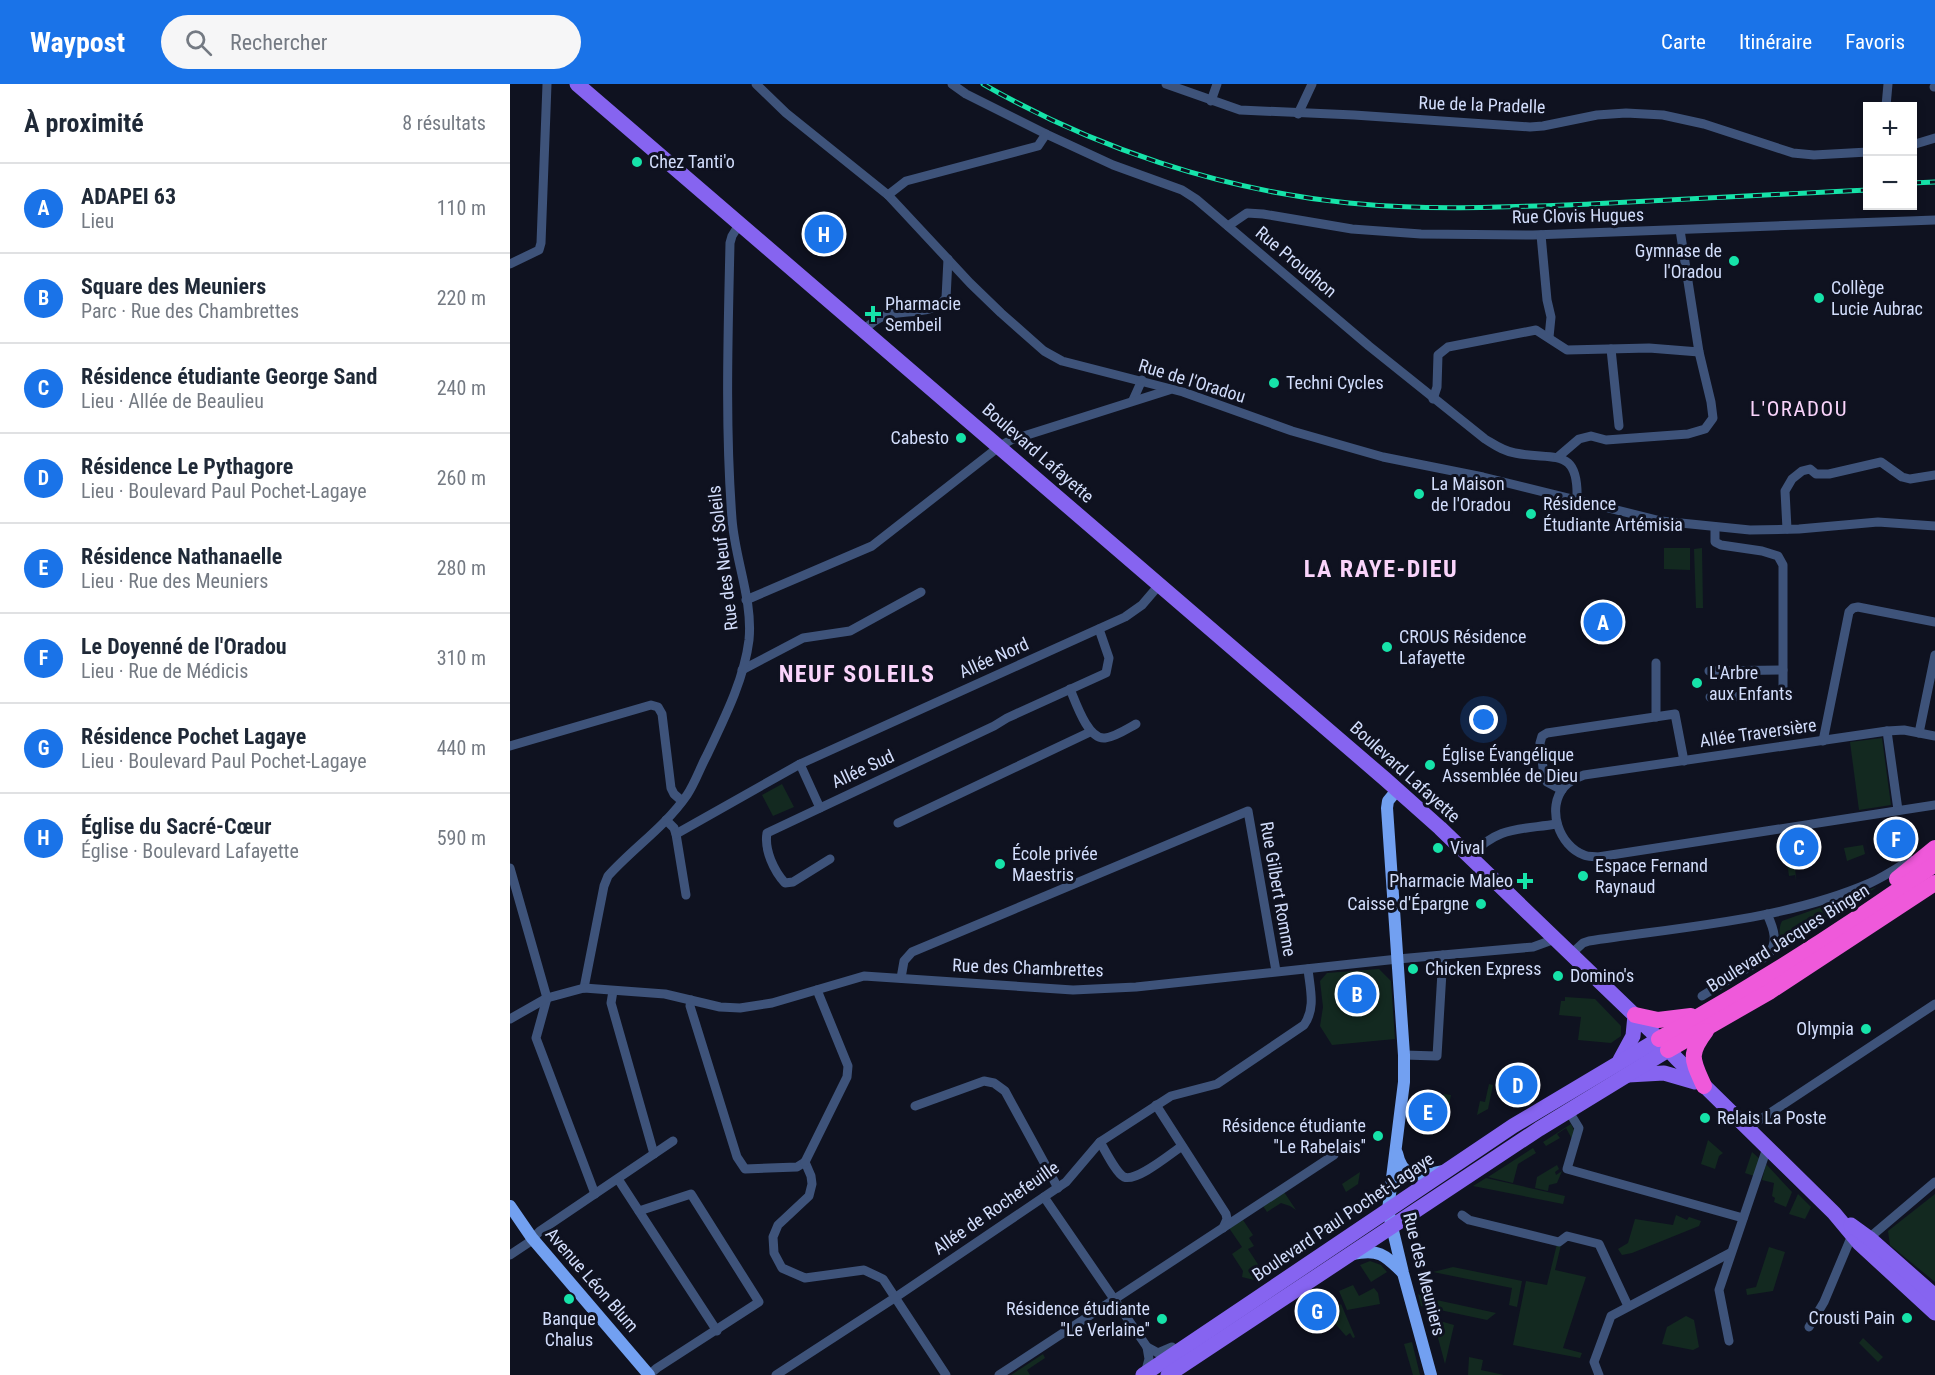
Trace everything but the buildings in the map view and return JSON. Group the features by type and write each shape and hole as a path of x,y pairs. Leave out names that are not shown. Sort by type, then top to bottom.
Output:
{"highway":[{"path":"1848,924 1880,893 1935,847"},
{"name":"Boulevard Jacques Bingen","path":"1707,1020 1751,986 1848,924 1935,864"},
{"name":"Boulevard Jacques Bingen","path":"1664,1044 1707,1020 1779,986 1935,883"},
{"path":"1635,1016 1650,1020 1707,1020 1692,1055 1704,1086"}],"main road":[{"name":"Boulevard Lafayette","path":"577,84 1397,790 1469,856 1664,1044 1834,1213 1935,1296"},
{"name":"Rue des Meuniers","path":"1397,790 1388,801 1387,812 1404,1082 1388,1210 1431,1375"},
{"path":"1635,1016 1633,1036 1622,1067 1686,1078 1704,1086"},
{"name":"Boulevard Paul Pochet-Lagaye","path":"1144,1375 1513,1126 1664,1044"},
{"name":"Boulevard Paul Pochet-Lagaye","path":"1168,1375 1568,1110 1622,1067"},
{"path":"1396,1146 1399,1161 1410,1174 1422,1175 1445,1171"},
{"name":"Avenue Léon Blum","path":"510,1206 532,1238 649,1375"},
{"name":"Boulevard Lafayette","path":"1861,1237 1935,1313"},
{"path":"1348,1255 1372,1251 1379,1253 1403,1273"}],"street":[{"path":"510,264 539,250 542,235 547,84"},
{"name":"Rue de l'Oradou","path":"756,84 786,113 888,195 1001,313 1034,343 1053,357 1070,364 1142,380 1292,431 1383,457 1483,477 1661,521 1750,530 1878,522 1935,526"},
{"name":"Rue Proudhon","path":"952,84 966,94 1113,165 1182,190 1433,399 1502,450 1517,454 1558,457"},
{"name":"Rue de la Pradelle","path":"1166,84 1240,110 1537,126 1597,115 1637,113 1685,119 1793,153 1814,155 1863,152"},
{"path":"1211,100 1217,84"},
{"path":"1298,114 1312,84"},
{"path":"1886,102 1888,84"},
{"path":"888,195 906,181 1038,146 1046,134"},
{"path":"1917,144 1935,138"},
{"name":"Rue Clovis Hugues","path":"1228,226 1247,213 1352,229 1421,234 1541,235 1935,220"},
{"name":"Rue des Neuf Soleils","path":"584,988 604,886 608,876 666,820 688,793 724,718 742,670 749,637 746,600 732,523 727,403 730,243 740,223"},
{"path":"1577,500 1572,466 1558,457 1579,440 1591,436 1606,440 1689,434 1705,429 1713,418 1699,352 1680,230"},
{"path":"1541,235 1547,300 1551,317 1549,337"},
{"path":"864,330 886,315 930,309 942,303 947,290 945,280 948,259"},
{"path":"1433,399 1437,387 1438,355 1448,347 1536,330 1567,350 1649,348 1699,352"},
{"path":"1611,349 1619,426"},
{"path":"1133,400 1142,380"},
{"path":"746,600 872,546 1000,446 1011,440 1170,389"},
{"path":"1787,529 1785,491 1792,479 1802,471 1810,470 1816,474 1829,474 1881,462 1902,477 1910,479 1935,475"},
{"path":"1710,697 1783,696 1783,565 1778,556 1715,542 1715,527"},
{"name":"Allée Nord","path":"676,834 800,764 1134,612 1160,584"},
{"path":"742,670 803,638 850,631 921,592"},
{"path":"1823,741 1849,612 1852,608 1858,607 1935,622"},
{"name":"Allée Sud","path":"831,859 793,882 785,884 768,852 765,842 767,833 1106,673 1109,658 1099,629"},
{"path":"1919,733 1935,655"},
{"path":"1656,663 1656,717"},
{"path":"1709,671 1783,670"},
{"path":"1070,689 1090,732 1097,738 1106,738 1136,724"},
{"path":"510,746 651,705 658,707 662,714 671,788 682,801"},
{"path":"1684,761 1675,714 1547,732 1542,736 1540,743 1544,776 1547,782 1562,790 1557,803 1557,824 1563,838 1584,855 1598,856 1935,805"},
{"name":"Allée Traversière","path":"1562,790 1569,782 1584,775 1887,731 1904,730 1935,736"},
{"path":"1887,731 1898,810"},
{"path":"898,823 1090,732"},
{"path":"800,764 820,808"},
{"name":"Rue Gilbert Romme","path":"901,978 904,961 912,952 1248,811 1276,971"},
{"path":"666,820 674,828 676,834 686,895"},
{"path":"1469,856 1480,845 1500,833 1557,824"},
{"path":"1570,954 1589,941 1767,914 1810,905 1872,882 1935,847"},
{"path":"510,868 547,998 536,1038 594,1194"},
{"path":"1702,996 1767,956 1771,951 1775,936 1767,914"},
{"name":"Rue des Chambrettes","path":"510,1019 547,998 584,988 665,993 720,1007 740,1008 772,1003 864,976 1073,990 1136,987 1276,971 1533,947 1555,939"},
{"path":"1404,1055 1437,1056 1443,955"},
{"name":"Allée de Rochefeuille","path":"776,1375 896,1298 1058,1188 1066,1182 1100,1142 1171,1096 1217,1084 1304,1025 1311,1017 1312,1007 1308,969"},
{"path":"691,1000 690,1006 737,1157 745,1169 797,1167 805,1162 847,1077 848,1066 817,990"},
{"path":"613,991 611,1003 654,1154"},
{"path":"1749,1130 1758,1121 1935,1004"},
{"path":"915,1106 984,1081 994,1083 1005,1091 1058,1188"},
{"path":"1156,1105 1226,1214 1224,1228"},
{"path":"1568,1110 1579,1128 1567,1169 1743,1218"},
{"path":"510,1255 594,1194 673,1141"},
{"path":"1100,1142 1119,1172 1125,1177 1135,1178 1182,1146"},
{"path":"1729,1341 1719,1290 1767,1148"},
{"path":"999,1375 1334,1155"},
{"path":"805,1162 812,1184 809,1196 778,1225 773,1237 774,1253 782,1268 805,1278 864,1270 883,1279 946,1375"},
{"path":"618,1179 717,1331"},
{"path":"1809,1327 1824,1302 1850,1240 1861,1237 1935,1182"},
{"path":"639,1211 691,1194 759,1302 649,1375"},
{"path":"1044,1197 1147,1347 1149,1359 1144,1375"},
{"path":"1462,1215 1469,1220 1559,1242 1568,1236 1599,1244 1628,1306"},
{"path":"1599,1375 1594,1362 1607,1323 1615,1313 1731,1253"},
{"path":"1147,1347 1158,1353 1165,1352 1215,1319 1243,1308"}],"green space":[{"path":"1664,548 1690,548 1690,570 1664,569"},
{"path":"1702,548 1703,608 1696,608 1694,549"},
{"path":"1882,738 1891,805 1859,810 1850,742"},
{"path":"782,784 794,807 773,816 762,795"},
{"path":"1863,845 1865,854 1847,861 1844,848"},
{"path":"1804,860 1804,864 1795,865 1796,881 1795,875 1789,876 1787,862"},
{"path":"1877,887 1778,951 1782,921"},
{"path":"1379,969 1391,981 1395,1039 1332,1045 1320,1026 1323,1007 1320,981 1327,973"},
{"path":"1565,997 1595,999 1621,1026 1621,1036 1611,1043 1578,1040 1581,1017 1559,1015 1561,1001 1565,1001"},
{"path":"1489,1084 1493,1085 1488,1109 1477,1115 1480,1101 1485,1102"},
{"path":"1444,1094 1451,1095 1445,1124 1438,1123"},
{"path":"1571,1124 1574,1130 1572,1139 1566,1128 1557,1134 1560,1138 1546,1146 1543,1142"},
{"path":"1708,1140 1723,1153 1719,1156 1715,1169 1701,1164"},
{"path":"1533,1148 1536,1153 1518,1164 1513,1183 1488,1177"},
{"path":"1752,1152 1760,1159 1754,1176 1745,1173"},
{"path":"1766,1164 1792,1192 1786,1207 1774,1202 1775,1198 1772,1196 1774,1183 1762,1180"},
{"path":"1557,1165 1559,1169 1555,1172 1556,1175 1562,1171 1557,1183 1549,1185 1548,1191 1535,1188 1537,1177"},
{"path":"1360,1172 1358,1184 1346,1192 1342,1184"},
{"path":"1486,1178 1565,1196 1563,1204 1473,1186"},
{"path":"1284,1192 1296,1210 1281,1203 1267,1212 1263,1206"},
{"path":"1798,1194 1811,1207 1805,1219 1789,1214"},
{"path":"1935,1194 1935,1282 1890,1245 1888,1231"},
{"path":"1676,1215 1687,1220 1689,1217 1701,1221 1699,1226 1632,1253 1622,1255 1618,1249 1628,1243 1635,1219 1673,1225"},
{"path":"1243,1220 1253,1235 1249,1238 1254,1246 1248,1249 1259,1266 1273,1268 1254,1280 1242,1277 1243,1271 1232,1254 1242,1247 1229,1228"},
{"path":"1557,1244 1561,1245 1555,1270 1586,1277 1563,1348 1582,1353 1580,1358 1513,1345 1526,1281 1547,1285"},
{"path":"1769,1247 1785,1252 1773,1291 1747,1295 1746,1289 1756,1287"},
{"path":"1370,1261 1381,1265 1387,1272 1371,1282 1360,1265"},
{"path":"1453,1267 1522,1281 1517,1307 1509,1305 1512,1288 1433,1272"},
{"path":"1353,1285 1359,1296 1374,1288 1378,1293 1380,1304 1347,1310 1339,1291"},
{"path":"1418,1294 1496,1313 1487,1320 1421,1306"},
{"path":"1341,1304 1355,1337 1353,1338 1350,1333 1346,1336 1332,1320 1325,1323 1323,1321"},
{"path":"1686,1316 1694,1320 1699,1347 1693,1350 1662,1344 1667,1327"},
{"path":"1433,1319 1454,1325 1445,1364"},
{"path":"1863,1338 1883,1357 1878,1362 1859,1343"},
{"path":"1412,1342 1420,1375 1413,1375 1404,1344"},
{"path":"1043,1354 1045,1358 1027,1370 1030,1375 1011,1375"},
{"path":"1469,1357 1483,1360 1481,1370 1504,1375 1468,1375"}],"railway":[{"path":"983,84 1069,128 1160,163 1253,188 1349,203 1439,208 1500,207 1863,190"},
{"path":"1917,183 1935,182"}],"place":[{"name":"Chez Tanti'o","path":"637,162"},
{"name":"Église du Sacré-Cœur","path":"824,234"},
{"name":"Gymnase de l'Oradou","path":"1734,261"},
{"name":"Collège Lucie Aubrac","path":"1819,298"},
{"name":"Pharmacie Sembeil","path":"873,314"},
{"name":"Techni Cycles","path":"1274,383"},
{"name":"Cabesto","path":"961,438"},
{"name":"La Maison de l'Oradou","path":"1419,494"},
{"name":"Résidence Étudiante Artémisia","path":"1531,514"},
{"name":"ADAPEI 63","path":"1603,622"},
{"name":"CROUS Résidence Lafayette","path":"1387,647"},
{"name":"L'Arbre aux Enfants","path":"1697,683"},
{"name":"Église Évangélique Assemblée de Dieu","path":"1430,765"},
{"name":"Le Doyenné de l'Oradou","path":"1896,839"},
{"name":"Résidence étudiante George Sand","path":"1799,847"},
{"name":"Vival","path":"1438,848"},
{"name":"École privée Maestris","path":"1000,864"},
{"name":"Espace Fernand Raynaud","path":"1583,876"},
{"name":"Pharmacie Maleo","path":"1525,881"},
{"name":"Caisse d'Épargne","path":"1481,904"},
{"name":"Chicken Express","path":"1413,969"},
{"name":"Domino's","path":"1558,976"},
{"name":"Square des Meuniers","path":"1357,994"},
{"name":"Olympia","path":"1866,1029"},
{"name":"Résidence Le Pythagore","path":"1518,1085"},
{"name":"Résidence Nathanaelle","path":"1428,1112"},
{"name":"Relais La Poste","path":"1705,1118"},
{"name":"Résidence étudiante ''Le Rabelais''","path":"1378,1136"},
{"name":"Banque Chalus","path":"569,1299"},
{"name":"Résidence Pochet Lagaye","path":"1317,1311"},
{"name":"Crousti Pain","path":"1907,1318"},
{"name":"Résidence étudiante ''Le Verlaine''","path":"1162,1319"}],"district":[{"name":"L'ORADOU","path":"1799,409"},
{"name":"LA RAYE-DIEU","path":"1381,569"},
{"name":"NEUF SOLEILS","path":"857,674"}]}
